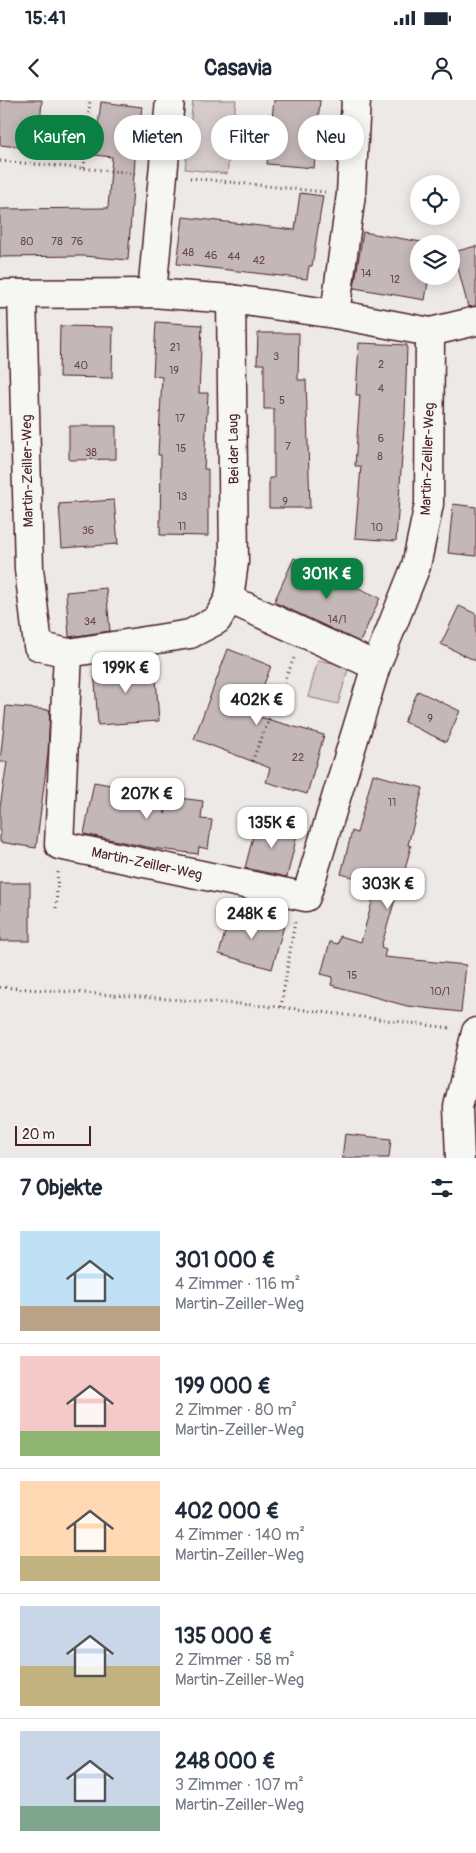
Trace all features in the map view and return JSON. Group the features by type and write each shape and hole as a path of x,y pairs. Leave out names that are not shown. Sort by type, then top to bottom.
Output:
{"street":[{"path":"152,293 170,100"},
{"path":"335,314 351,194 356,100"},
{"path":"11,294 152,293 231,299 335,314 430,332 476,321"},
{"name":"Martin-Zeiller-Weg","path":"11,294 29,569 38,646 68,653 190,634 217,620 229,599"},
{"name":"Bei der Laug","path":"229,599 234,562 231,299"},
{"name":"Martin-Zeiller-Weg","path":"59,845 306,897 376,666 416,566 429,504 430,332"},
{"path":"229,599 376,666"},
{"path":"59,845 68,653"},
{"path":"460,1158 458,1107 467,1031"}],"path":[{"path":"84,168 90,100"},
{"path":"252,761 305,632"},
{"path":"56,908 59,845"},
{"path":"281,1007 300,896"},
{"path":"0,987 281,1007 467,1031"}],"shaded area":[{"path":"193,100 236,100 234,115 211,115 211,160 229,160 227,174 185,169 186,160 201,160 201,115 191,115"},
{"path":"318,660 349,666 338,704 308,697"}],"building":[{"path":"0,100 42,100 41,115 15,115 15,147 0,145"},
{"path":"274,100 320,100 319,115 298,115 298,160 315,160 314,168 267,164 267,160 288,160 288,115 272,115"},
{"path":"101,102 142,107 141,115 114,115 114,160 135,160 128,260 84,256 0,257 0,209 108,208 112,157 104,156 104,115 99,115"},
{"path":"300,193 323,196 312,266 309,266 307,279 177,264 183,217 295,230"},
{"path":"363,232 410,240 410,285 428,285 425,300 354,288"},
{"path":"476,246 476,306 468,307 460,276 460,250"},
{"path":"156,322 202,325 199,393 208,393 204,469 208,469 208,536 160,535 161,455 158,455 162,377 153,376"},
{"path":"60,326 113,327 112,378 59,377"},
{"path":"258,333 299,333 298,380 306,380 310,508 269,508 269,478 274,478 274,409 264,409 264,364 257,364"},
{"path":"359,343 407,345 405,414 396,541 355,538 361,466 355,466 360,395 356,395"},
{"path":"69,426 116,426 116,459 69,460"},
{"path":"114,500 118,544 62,548 59,504"},
{"path":"453,504 476,507 476,556 448,553"},
{"path":"294,558 380,598 360,642 274,602"},
{"path":"106,588 110,631 69,637 66,592"},
{"path":"459,606 476,614 476,661 441,644"},
{"path":"228,649 271,666 252,715 324,735 307,794 266,782 270,768 194,739"},
{"path":"155,664 159,721 98,725 94,668"},
{"path":"418,691 460,711 446,742 404,722"},
{"path":"6,706 50,710 48,754 36,848 0,842 0,807 7,762 0,762"},
{"path":"373,774 423,788 408,845 411,846 400,889 398,889 381,947 386,949 384,957 466,965 461,1012 407,1006 331,985 333,977 321,974 330,942 338,944 340,936 361,942 377,884 341,874 352,831 357,833"},
{"path":"94,782 132,789 131,791 164,795 165,814 171,797 203,801 201,819 212,820 208,849 199,847 198,854 152,848 84,834"},
{"path":"257,821 298,831 287,877 245,868"},
{"path":"0,883 30,883 30,941 0,941"},
{"path":"231,911 284,926 272,969 219,954"},
{"path":"345,1134 391,1139 389,1158 342,1158"}]}
